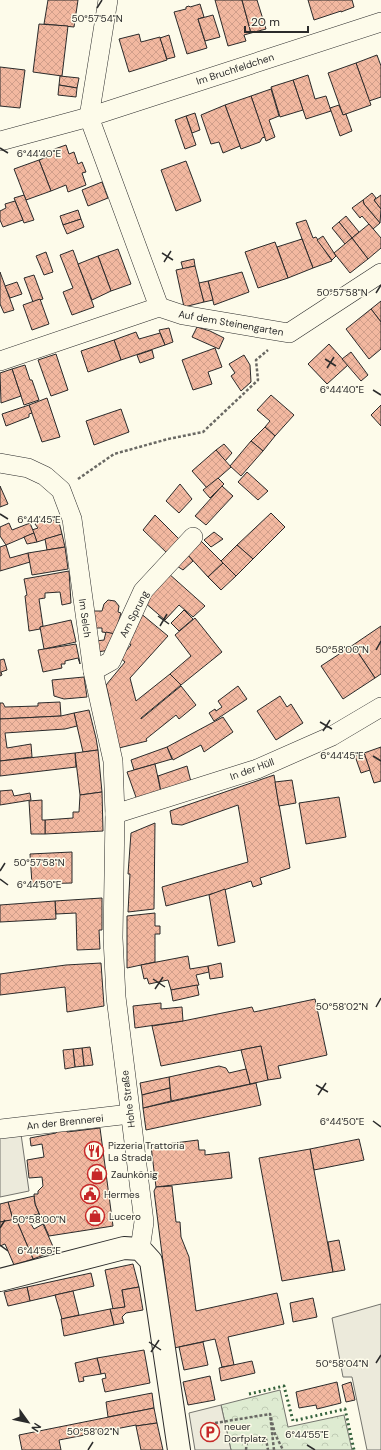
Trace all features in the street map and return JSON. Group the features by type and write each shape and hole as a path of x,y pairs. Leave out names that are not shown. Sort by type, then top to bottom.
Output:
{"main road":[{"path":"0,1280 124,1248 140,1249 151,1261 179,1450"}],"street":[{"path":"0,361 158,307 89,117 108,0"},
{"name":"Im Bruchfeldchen","path":"0,141 89,117 381,22"},
{"name":"Auf dem Steinengarten","path":"158,307 183,315 289,333 381,273"},
{"name":"Im Selch","path":"0,463 28,468 45,476 61,490 72,519 93,671 113,761 115,814"},
{"name":"Am Sprung","path":"93,671 111,661 144,591 193,537"},
{"name":"In der Hüll","path":"115,814 257,769 332,736 381,707"},
{"name":"Hohe Straße","path":"115,814 114,953 116,997 144,1222 140,1249"},
{"name":"An der Brennerei","path":"0,1129 130,1114"}],"path":[{"path":"61,490 114,454 168,439 203,432 258,380 256,360 289,333"},
{"path":"216,1422 270,1414"},
{"path":"270,1414 274,1450"},
{"path":"270,1414 275,1434 282,1450"},
{"path":"246,1450 247,1438 266,1439 268,1450"}],"green space":[{"path":"280,1390 288,1427 344,1415 352,1450 231,1450 221,1405"}],"shaded area":[{"path":"20,1127 29,1191 0,1197 0,1129"},
{"path":"381,1304 381,1450 367,1450 352,1377 343,1377 332,1318"},
{"name":"neuer Dorfplatz","path":"221,1405 231,1450 195,1450 189,1413"}],"building":[{"path":"48,0 78,0 74,27 44,24"},
{"path":"215,0 242,0 251,33 244,35 246,41 228,46"},
{"path":"242,0 257,0 266,29 251,33"},
{"path":"308,0 352,0 354,7 314,20"},
{"path":"200,4 204,17 198,19 207,48 187,54 174,12 186,9 186,7 189,6"},
{"path":"213,15 220,37 205,41 198,19"},
{"path":"39,24 68,26 62,76 33,72"},
{"path":"139,34 141,42 160,37 167,60 129,72 119,39"},
{"path":"169,35 175,57 167,59 160,38"},
{"path":"377,55 381,66 381,97 369,101 356,63"},
{"path":"356,63 371,105 343,115 328,73"},
{"path":"0,67 25,70 20,108 0,106"},
{"path":"308,75 315,99 326,96 331,111 306,119 293,80"},
{"path":"60,76 79,78 77,88 59,85"},
{"path":"293,80 303,110 280,117 271,87"},
{"path":"59,85 77,88 76,97 58,95"},
{"path":"271,89 279,116 269,120 275,137 266,141 251,96"},
{"path":"251,96 265,137 262,138 260,142 241,149 225,105"},
{"path":"225,105 240,146 223,153 219,142 211,144 201,115"},
{"path":"339,105 343,115 346,114 352,131 340,136 330,108"},
{"path":"195,113 200,130 192,133 186,116"},
{"path":"186,116 196,145 185,149 175,120"},
{"path":"66,145 69,154 74,152 78,164 82,162 86,172 82,173 86,185 68,192 66,185 51,191 39,160 47,157 46,152"},
{"path":"39,160 51,191 26,200 14,169"},
{"path":"186,161 201,201 176,211 161,170"},
{"path":"102,182 108,198 88,206 82,190"},
{"path":"372,193 376,198 374,200 381,209 380,223 364,204 363,200"},
{"path":"24,195 34,220 24,223 14,198"},
{"path":"381,195 381,209 374,200"},
{"path":"363,200 364,204 380,223 373,229 362,216 360,218 352,208"},
{"path":"15,201 23,220 3,227 0,220 0,211 6,208 5,204"},
{"path":"78,210 81,219 63,225 60,216"},
{"path":"346,216 359,232 352,238 339,222"},
{"path":"81,219 84,227 67,234 63,225"},
{"path":"306,220 313,238 316,237 332,261 313,268 296,223"},
{"path":"339,222 352,238 345,244 332,228"},
{"path":"369,224 381,238 381,248 368,259 352,238"},
{"path":"323,236 336,256 332,260 317,240"},
{"path":"352,238 368,259 350,273 334,253"},
{"path":"302,239 313,268 288,278 277,247"},
{"path":"275,242 288,278 258,288 245,252"},
{"path":"118,249 131,284 111,291 98,256"},
{"path":"73,250 94,307 72,315 63,292 73,288 60,255"},
{"path":"46,252 53,272 44,275 36,256"},
{"path":"98,256 111,291 92,300 78,264"},
{"path":"194,259 195,266 183,269 181,262"},
{"path":"195,266 204,302 184,307 176,270"},
{"path":"0,272 14,310 4,313 0,304"},
{"path":"242,272 249,292 214,305 208,281"},
{"path":"34,275 43,299 33,302 24,278"},
{"path":"208,281 213,300 204,302 199,283"},
{"path":"17,282 22,294 10,298 5,286"},
{"path":"40,299 49,324 32,330 23,305"},
{"path":"381,301 381,322 371,309"},
{"path":"371,309 381,322 381,349 369,359 346,329"},
{"path":"197,327 210,331 224,338 219,349 192,337"},
{"path":"169,328 173,342 165,345 159,330"},
{"path":"136,332 139,339 160,333 165,345 121,360 114,340"},
{"path":"114,340 121,360 88,372 81,351"},
{"path":"329,344 348,365 327,384 308,364"},
{"path":"215,348 222,367 208,372 212,384 193,390 182,360"},
{"path":"152,350 154,358 140,363 137,355"},
{"path":"351,352 368,375 361,381 342,359"},
{"path":"56,354 68,390 51,396 38,360"},
{"path":"244,355 250,365 251,382 241,391 231,376 235,373 229,364"},
{"path":"25,365 39,400 24,405 12,369"},
{"path":"12,369 21,396 1,403 0,373"},
{"path":"271,395 294,415 275,436 265,427 270,421 257,410"},
{"path":"47,398 60,437 42,442 29,405"},
{"path":"29,405 32,413 29,414 29,417 6,426 2,414"},
{"path":"381,405 381,426 371,415"},
{"path":"121,409 129,432 94,445 86,421"},
{"path":"265,427 275,436 263,451 251,441"},
{"path":"251,441 263,451 241,476 230,466"},
{"path":"224,444 232,453 225,461 216,450"},
{"path":"216,450 231,467 207,488 192,471"},
{"path":"247,472 268,491 258,500 238,482"},
{"path":"218,478 224,484 210,498 203,490"},
{"path":"180,484 192,499 179,513 166,501"},
{"path":"0,486 8,504 0,507"},
{"path":"222,486 233,496 206,525 195,516"},
{"path":"271,513 285,527 253,559 237,545"},
{"path":"155,515 181,541 168,554 143,530"},
{"path":"58,518 62,534 37,542 32,530 38,528 35,524 46,519 48,523"},
{"path":"9,523 12,530 30,523 34,533 6,545 0,536 0,527"},
{"path":"214,532 223,539 211,547 204,540"},
{"path":"34,533 37,542 27,544 24,537"},
{"path":"62,534 65,547 47,550 45,539"},
{"path":"200,540 223,563 208,577 186,553"},
{"path":"6,545 10,558 28,553 30,562 0,571 0,547"},
{"path":"237,545 253,559 236,576 221,561"},
{"path":"65,547 68,569 32,575 28,553"},
{"path":"186,553 193,561 183,570 174,564"},
{"path":"223,563 236,576 221,590 208,577"},
{"path":"69,571 71,603 62,605 60,592 45,593 45,598 39,599 43,626 40,627 40,629 29,631 25,596 27,595 24,579"},
{"path":"168,573 205,606 193,617 179,605 165,620 144,602"},
{"path":"108,600 115,601 119,606 118,612 121,613 115,634 102,632 102,628 95,628 93,611 102,611 104,604"},
{"path":"184,610 193,619 179,631 171,623"},
{"path":"139,612 168,636 130,678 136,701 170,674 181,685 141,719 181,686 196,705 179,719 176,715 146,739 147,741 119,748 108,707 111,706 106,685 125,662 120,658 131,645 127,640"},
{"path":"195,618 222,652 181,685 170,674 191,656 175,635"},
{"path":"71,620 76,642 44,649 40,627"},
{"path":"381,626 381,674 375,678 353,645"},
{"path":"106,632 115,634 109,650 98,652 96,641 104,640"},
{"path":"76,644 80,664 78,658 65,661 65,664 61,664 62,668 43,672 38,650"},
{"path":"353,645 375,678 343,699 321,666"},
{"path":"4,659 7,670 1,672 2,675 0,676 0,660"},
{"path":"84,677 87,697 64,699 54,696 52,680"},
{"path":"238,686 247,699 214,721 209,713 222,707 218,701"},
{"path":"280,696 287,707 291,704 303,723 276,740 257,711"},
{"path":"60,702 61,716 0,719 0,703 3,703 5,707 38,706 38,703"},
{"path":"89,710 98,750 83,752 74,713"},
{"path":"74,713 77,726 65,729 5,733 7,748 31,744 32,757 0,761 0,719 61,716"},
{"path":"223,717 233,732 204,752 201,745 173,760 167,747"},
{"path":"167,747 172,759 134,770 131,760"},
{"path":"381,747 381,781 374,783 364,753"},
{"path":"98,750 102,792 80,795 75,753"},
{"path":"75,753 76,767 0,776 0,761"},
{"path":"364,753 370,770 361,773 355,756"},
{"path":"155,764 161,792 137,800 127,772"},
{"path":"187,766 191,782 161,792 158,776"},
{"path":"274,775 290,868 260,878 262,884 253,887 251,881 215,893 166,906 162,887 248,862 238,805 182,825 172,824 170,811"},
{"path":"292,780 296,803 279,806 275,782"},
{"path":"12,790 14,796 30,793 31,800 0,805 0,791"},
{"path":"102,792 103,831 45,834 45,820 73,818 73,812 79,812 80,795"},
{"path":"339,797 346,837 306,844 299,803"},
{"path":"42,800 42,820 45,820 45,834 31,834 29,801"},
{"path":"155,823 154,909 128,912 130,874 128,874 131,833"},
{"path":"72,852 72,883 32,884 30,854"},
{"path":"225,889 235,942 218,946 209,895"},
{"path":"102,898 102,930 99,930 100,949 77,950 76,913 56,914 55,901"},
{"path":"55,901 56,919 0,922 0,905"},
{"path":"155,913 155,926 160,926 160,934 155,934 155,962 127,968 127,916"},
{"path":"188,956 190,969 208,966 209,972 196,975 199,985 171,990 168,980 149,984 147,978 144,979 141,965"},
{"path":"101,963 104,1006 67,1012 65,987 0,995 0,974 66,965"},
{"path":"221,963 223,977 210,979 208,966"},
{"path":"197,985 199,995 173,1001 171,990"},
{"path":"315,999 327,1055 278,1066 281,1078 268,1080 261,1046 161,1066 152,1026 252,1007 254,1012"},
{"path":"161,1003 161,1009 182,1007 183,1021 135,1028 133,1006"},
{"path":"261,1046 268,1080 250,1084 241,1050"},
{"path":"90,1047 93,1065 84,1066 82,1048"},
{"path":"82,1048 84,1066 75,1067 73,1049"},
{"path":"73,1049 75,1067 65,1069 63,1050"},
{"path":"219,1066 226,1068 229,1073 246,1069 250,1084 171,1101 169,1077"},
{"path":"169,1077 170,1088 142,1095 140,1083"},
{"path":"256,1083 261,1105 146,1130 143,1108"},
{"path":"170,1088 171,1101 143,1108 142,1095"},
{"path":"100,1128 113,1226 49,1236 35,1204 34,1194 38,1194 38,1191 43,1186 42,1177 29,1178 27,1160 44,1157 42,1144 31,1146 30,1138 56,1133 59,1130 67,1129 67,1132"},
{"path":"359,1139 364,1160 314,1170 310,1149"},
{"path":"198,1140 199,1150 205,1150 205,1155 229,1152 232,1178 156,1187 151,1146"},
{"path":"310,1149 333,1272 282,1281 259,1158"},
{"path":"172,1186 176,1222 180,1222 181,1237 189,1257 196,1311 277,1293 284,1324 228,1337 234,1365 222,1367 215,1339 174,1348 154,1191 156,1187"},
{"path":"34,1196 39,1214 13,1220 8,1202"},
{"path":"8,1202 13,1220 0,1222 0,1204"},
{"path":"39,1214 42,1221 31,1224 34,1229 43,1224 55,1251 33,1259 16,1219"},
{"path":"16,1219 33,1259 14,1265 5,1244 0,1246 0,1222"},
{"path":"339,1240 345,1270 333,1272 328,1242"},
{"path":"133,1264 139,1287 122,1290 125,1307 113,1309 105,1270"},
{"path":"91,1273 94,1286 30,1301 27,1287"},
{"path":"27,1287 30,1301 8,1306 4,1292"},
{"path":"139,1287 143,1310 126,1313 122,1317 124,1323 114,1325 110,1309 125,1307 122,1290"},
{"path":"73,1291 79,1315 62,1319 55,1295"},
{"path":"313,1298 317,1317 293,1322 290,1303"},
{"path":"110,1309 114,1325 64,1336 61,1319"},
{"path":"203,1342 208,1365 184,1370 179,1347"},
{"path":"144,1350 150,1383 105,1392 102,1379 106,1378 105,1373 101,1374 97,1358"},
{"path":"97,1358 101,1374 83,1377 84,1381 79,1382 75,1363"},
{"path":"252,1361 255,1373 221,1381 219,1368"},
{"path":"210,1376 215,1400 188,1405 183,1382"},
{"path":"337,1382 341,1403 317,1409 316,1405 299,1408 296,1392"},
{"path":"351,1382 355,1400 346,1402 342,1385"},
{"path":"152,1393 154,1408 108,1417 106,1402"},
{"path":"154,1408 157,1423 136,1425 59,1440 61,1450 22,1450 19,1435"},
{"path":"157,1423 163,1450 141,1450 136,1426"}],"hedge":[{"path":"249,1394 284,1386 293,1421 345,1409 354,1450"}],"place":[{"name":"Pizzeria Trattoria La Strada","path":"94,1151"},
{"name":"Zaunkönig","path":"97,1174"},
{"name":"Hermes","path":"90,1194"},
{"name":"Lucero","path":"95,1216"},
{"name":"neuer Dorfplatz","path":"210,1432"}]}
